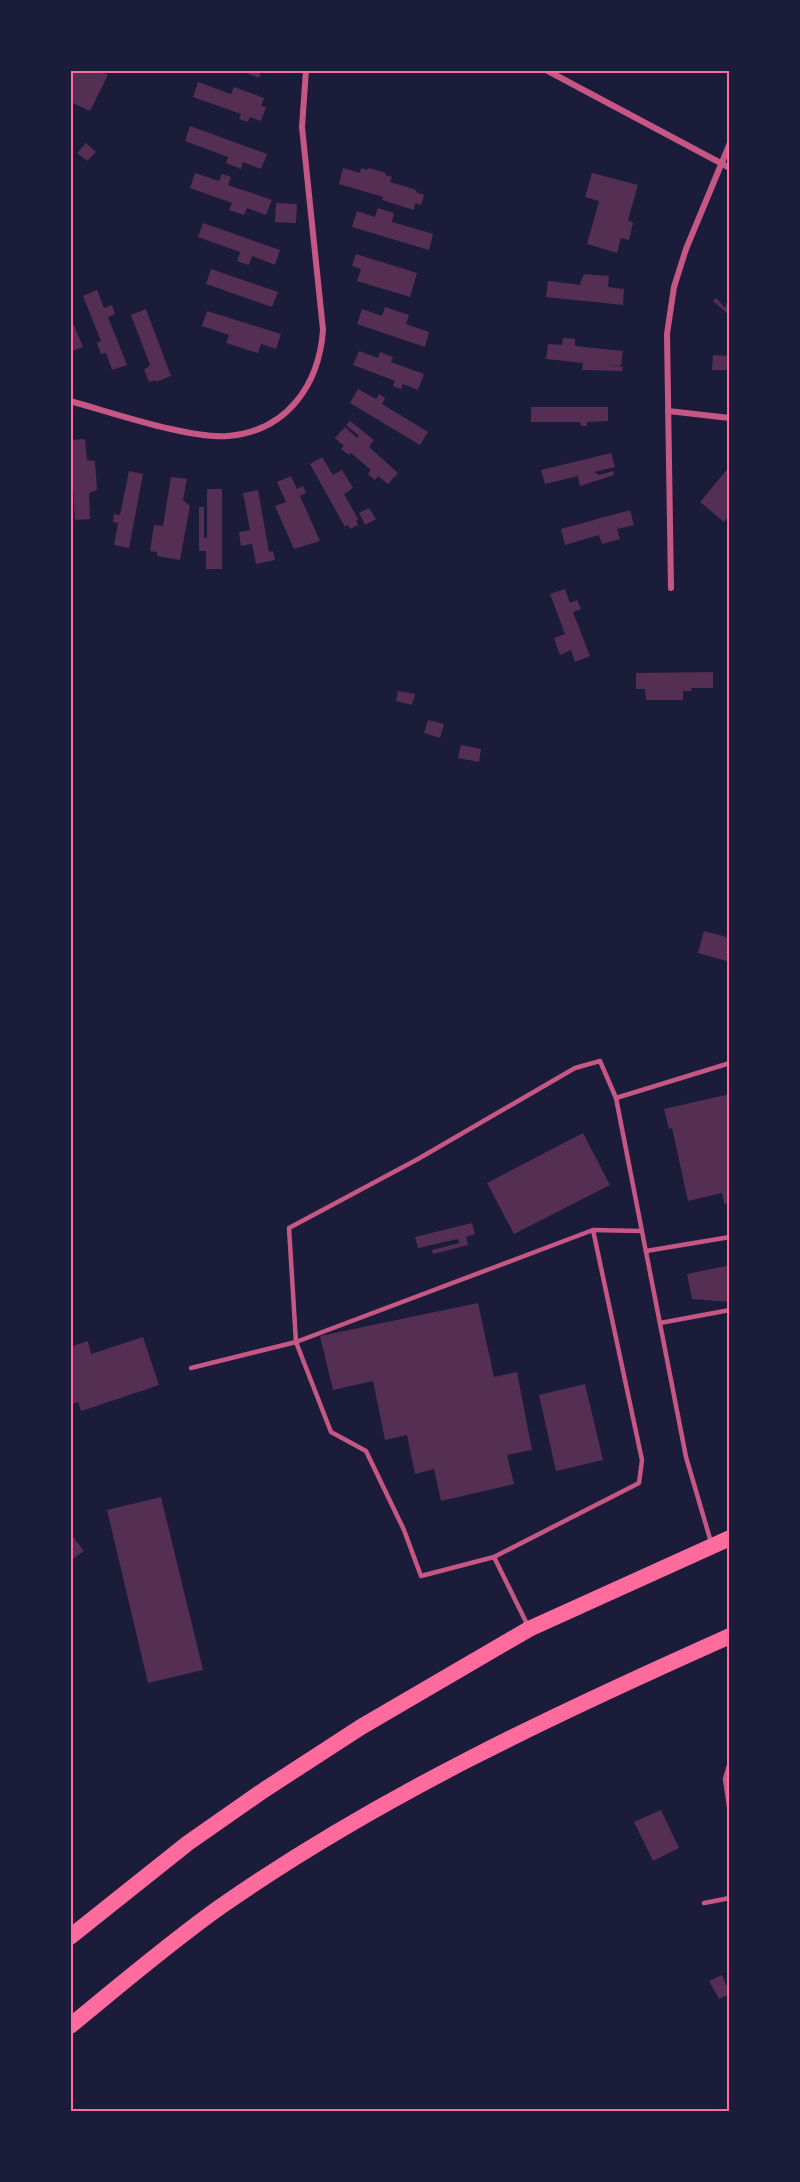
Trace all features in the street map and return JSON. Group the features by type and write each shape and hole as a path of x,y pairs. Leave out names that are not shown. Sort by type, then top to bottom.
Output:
{"highway":[{"path":"70,1937 188,1843 361,1727 529,1629 729,1538"},
{"path":"70,2026 219,1908 366,1814 468,1758 729,1636"}],"street":[{"path":"70,401 204,435 228,436 246,433 272,422 291,408 303,394 314,378 322,353 323,330 302,127 306,70"},
{"path":"546,70 729,168"},
{"path":"671,588 667,334 674,287 686,249 729,143"},
{"path":"668,411 729,418"}],"lane":[{"path":"593,1230 642,1460 639,1483 494,1557 422,1576 405,1530 366,1451 331,1432 296,1342 289,1228 418,1159 575,1068 600,1061 616,1098 686,1457 712,1545"},
{"path":"616,1098 729,1063"},
{"path":"191,1368 296,1342 593,1230 642,1231"},
{"path":"646,1251 729,1237"},
{"path":"660,1323 729,1310"},
{"path":"494,1557 529,1629"},
{"path":"729,1762 725,1779 729,1813"},
{"path":"704,1903 729,1898"}],"building":[{"path":"70,70 99,70 108,75 90,111 70,102"},
{"path":"239,70 261,70 259,78"},
{"path":"198,82 231,94 234,87 264,98 261,106 266,107 261,121 250,117 248,122 239,119 241,114 193,97"},
{"path":"190,126 267,154 261,169 243,162 241,169 226,163 228,157 185,141"},
{"path":"86,143 96,152 87,161 77,153"},
{"path":"343,168 360,173 361,168 367,170 368,168 386,173 385,175 392,177 390,182 417,190 416,192 424,195 421,205 415,203 414,210 382,200 383,197 339,184"},
{"path":"195,173 219,181 222,174 231,177 228,185 272,200 266,215 247,208 244,215 229,210 232,203 190,188"},
{"path":"592,173 638,185 628,220 633,223 629,240 621,238 617,253 587,244 599,201 585,197"},
{"path":"276,203 297,204 296,223 275,222"},
{"path":"378,208 394,213 392,222 433,234 429,250 352,227 357,211 375,217"},
{"path":"203,223 280,250 275,265 252,256 249,265 237,261 240,252 198,237"},
{"path":"356,254 417,273 410,297 357,281 361,269 352,266"},
{"path":"211,269 278,292 272,307 206,284"},
{"path":"584,274 609,276 608,287 624,289 623,305 546,297 548,281 582,285 580,283"},
{"path":"97,290 104,308 112,305 115,314 108,317 127,365 112,370 106,353 101,354 97,343 101,341 83,296"},
{"path":"730,294 728,314 713,301 716,298 725,308"},
{"path":"385,307 409,315 406,324 429,332 425,347 357,324 362,309 382,316"},
{"path":"146,309 171,376 156,382 155,380 149,382 144,370 150,365 131,315"},
{"path":"207,311 281,334 276,349 261,344 258,353 226,343 229,335 202,326"},
{"path":"70,316 83,347 70,352"},
{"path":"563,338 575,339 575,346 623,351 621,366 606,364 623,367 622,371 582,370 583,363 546,359 548,344 562,345"},
{"path":"359,351 378,358 380,352 393,357 391,362 424,374 418,390 403,384 401,389 393,386 395,381 353,365"},
{"path":"713,355 730,356 730,370 712,370"},
{"path":"358,389 376,399 379,394 385,398 382,404 428,432 420,445 350,403"},
{"path":"531,407 608,407 608,421 587,422 587,426 581,426 580,422 531,422"},
{"path":"350,421 374,440 369,447 398,473 388,484 378,476 375,480 368,474 371,470 351,453 349,455 341,449 344,446 335,438 345,427 357,438 359,436 346,425"},
{"path":"85,439 87,460 95,461 97,490 89,493 90,519 75,520 70,440"},
{"path":"611,453 615,467 594,472 599,475 613,471 614,475 580,486 578,476 545,484 541,470"},
{"path":"322,457 333,475 342,470 353,488 344,494 358,519 356,521 358,525 350,529 348,525 345,527 310,464"},
{"path":"730,466 730,514 724,522 700,502"},
{"path":"129,471 143,474 129,548 114,545 118,523 113,522 114,514 120,515"},
{"path":"291,476 297,489 303,486 306,493 300,496 320,541 294,549 275,506 286,502 277,482"},
{"path":"171,477 187,479 183,500 190,506 180,560 157,556 157,552 150,551 154,525 163,526"},
{"path":"207,489 222,489 222,569 206,569 206,551 199,551 199,507 204,507 204,538 207,538"},
{"path":"258,490 269,552 273,551 275,560 256,564 252,544 241,546 239,532 250,530 243,493"},
{"path":"369,508 376,519 365,525 359,513"},
{"path":"630,510 634,525 617,529 620,539 602,544 599,535 565,545 561,529"},
{"path":"565,589 570,603 577,600 581,609 573,612 590,656 575,662 571,650 560,655 554,638 565,634 550,594"},
{"path":"713,672 713,688 691,688 692,691 683,691 683,700 646,700 645,689 636,689 636,673"},
{"path":"398,691 415,694 412,705 396,701"},
{"path":"428,720 444,724 440,738 424,733"},
{"path":"461,745 481,749 479,762 458,758"},
{"path":"704,931 730,938 730,962 698,953"},
{"path":"730,1094 730,1203 724,1204 722,1193 688,1201 672,1128 669,1129 664,1109"},
{"path":"583,1133 610,1185 514,1234 487,1183"},
{"path":"472,1223 475,1234 466,1237 468,1245 433,1254 432,1250 459,1243 458,1239 418,1248 415,1237"},
{"path":"730,1265 730,1302 692,1299 687,1274"},
{"path":"478,1303 494,1377 517,1372 532,1450 507,1455 514,1484 441,1501 434,1469 415,1474 407,1435 385,1440 373,1381 333,1390 320,1336"},
{"path":"143,1337 159,1385 81,1411 78,1402 70,1405 70,1347 88,1341 91,1354"},
{"path":"585,1384 603,1460 556,1471 539,1395"},
{"path":"161,1497 203,1670 148,1683 107,1510"},
{"path":"70,1533 84,1551 70,1561"},
{"path":"661,1810 679,1848 653,1861 634,1822"},
{"path":"722,1975 730,1994 719,1999 709,1981"}]}
